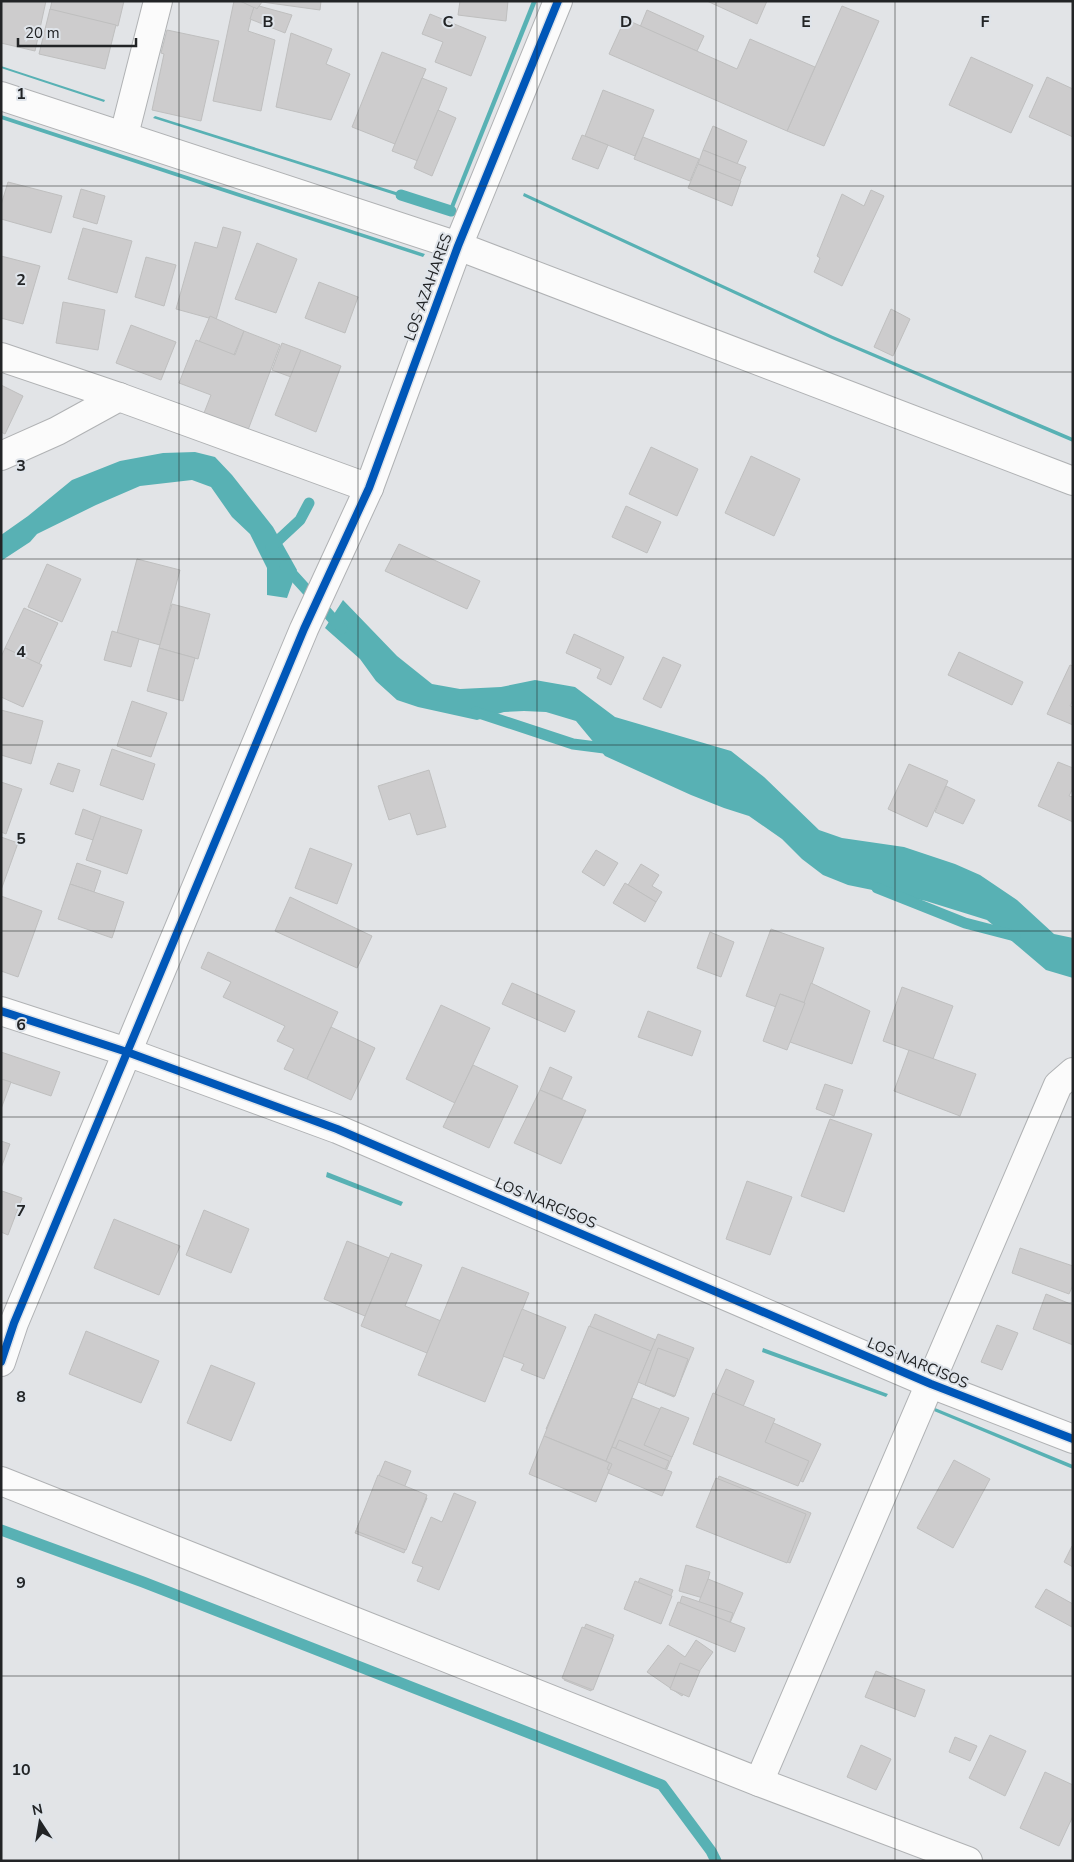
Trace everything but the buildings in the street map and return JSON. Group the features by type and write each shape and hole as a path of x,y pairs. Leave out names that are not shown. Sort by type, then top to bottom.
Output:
{"street":[{"path":"124,135 158,1"},
{"name":"LOS AZAHARES","path":"1,1362 8,1321 127,1052 304,629 369,488 458,246 558,1"},
{"path":"1,96 458,246 1073,481"},
{"path":"1,357 119,397 369,488"},
{"path":"1,456 57,431 119,397"},
{"name":"LOS NARCISOS","path":"1,1011 127,1052 337,1129 931,1384 1073,1439"},
{"path":"759,1782 1058,1085 1073,1072"},
{"path":"1,1482 759,1782 968,1861"}],"water":[{"path":"532,1 537,1 451,215 447,214"},
{"path":"1,66 105,100 104,102 1,68"},
{"path":"1,115 425,254 423,257 1,119"},
{"path":"155,116 415,198 414,201 153,118"},
{"path":"524,193 833,336 1073,438 1073,442 832,339 523,196"},
{"path":"195,452 215,457 232,475 273,527 297,570 287,598 267,595 267,568 250,534 232,517 211,487 192,480 140,486 37,534 30,542 1,561 1,535 28,516 72,480 120,461 163,453"},
{"path":"343,600 397,656 432,684 460,689 501,687 535,680 575,687 615,717 731,751 764,777 819,830 842,838 904,847 955,864 980,875 1017,900 1054,934 1073,938 1073,978 1046,970 987,920 926,901 848,885 823,875 802,859 782,839 749,816 691,795 605,756 576,721 546,712 524,711 504,712 477,720 418,707 397,700 376,681 360,659 325,628"},
{"path":"327,1172 403,1202 401,1206 326,1177"},
{"path":"763,1348 888,1394 886,1397 762,1352"},
{"path":"935,1408 1073,1465 1073,1469 934,1411"}],"waterway":[{"path":"401,195 451,211"},
{"path":"271,547 300,520 309,503"},
{"path":"285,566 342,629"},
{"path":"476,712 573,744 612,749"},
{"path":"877,888 965,923 1015,936"},
{"path":"1,1530 143,1582 662,1785 711,1851 716,1861"}],"cycle path":[{"path":"1,1362 14,1323 304,629 369,488 458,246 558,1"},
{"path":"1,1011 127,1052 337,1129 931,1384 1073,1439"}]}
